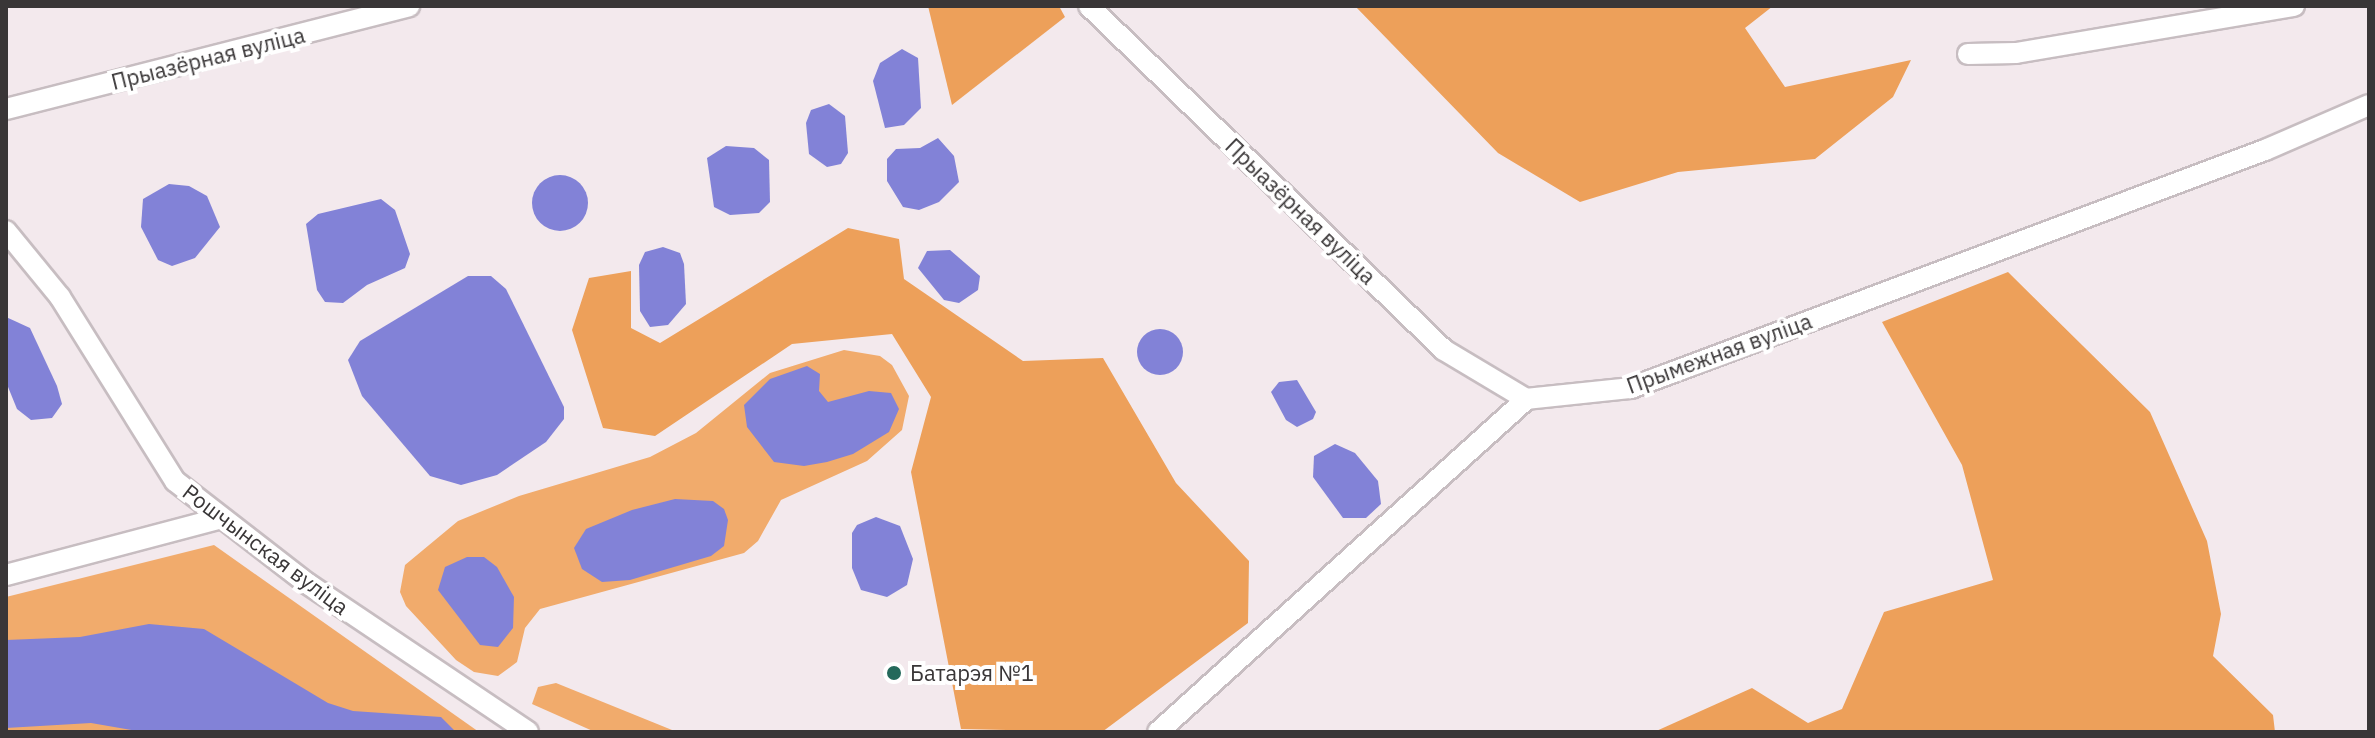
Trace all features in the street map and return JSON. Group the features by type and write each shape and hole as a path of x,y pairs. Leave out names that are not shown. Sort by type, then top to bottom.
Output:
{"street":[{"name":"Прыазёрная вуліца","path":"6,109 409,6"},
{"name":"Прыазёрная вуліца","path":"1089,6 1444,350 1526,399"},
{"path":"1968,54 2016,53 2294,6"},
{"name":"Прымежная вуліца","path":"1526,399 1631,388 2250,156 2369,105"},
{"name":"Рошчынская вуліца","path":"6,231 60,297 175,481 308,584 528,732"},
{"path":"1158,732 1526,399"},
{"path":"6,575 222,518"}],"shaded area":[{"path":"928,6 1059,6 1065,17 952,105"},
{"path":"1355,6 1773,6 1745,28 1785,87 1911,60 1893,97 1815,159 1678,172 1580,202 1498,153"},
{"path":"902,49 918,58 921,108 904,125 885,128 873,81 880,63"},
{"path":"829,104 845,116 848,153 841,164 827,167 809,154 806,123 811,110"},
{"path":"938,138 954,156 959,182 939,202 919,210 903,207 887,181 887,159 896,149 920,148"},
{"path":"726,146 754,148 769,160 770,202 759,213 730,215 714,207 707,158"},
{"path":"560,175 580,183 588,203 580,223 560,231 540,223 532,203 540,183"},
{"path":"169,184 189,186 207,196 220,227 195,258 172,266 158,260 141,227 143,199"},
{"path":"381,199 395,210 410,254 405,268 367,285 343,303 325,302 317,290 306,224 318,214"},
{"path":"848,228 899,239 904,279 1023,361 1103,358 1176,483 1249,561 1248,623 1102,732 961,729 911,472 931,397 892,334 792,344 655,436 603,428 572,330 589,278 631,271 631,328 660,343"},
{"path":"663,247 680,253 684,264 686,304 668,325 650,327 640,311 639,265 645,252"},
{"path":"950,250 980,276 978,290 959,303 944,300 918,268 927,251"},
{"path":"2008,272 2150,412 2207,541 2221,614 2213,656 2273,715 2275,732 1654,732 1752,688 1808,723 1842,709 1884,612 1993,580 1962,465 1882,322"},
{"path":"468,276 491,276 506,289 564,407 564,419 546,442 497,475 461,485 430,476 362,396 348,360 360,341"},
{"path":"6,317 30,328 57,386 62,404 52,418 31,420 17,409 6,382"},
{"path":"1160,329 1176,336 1183,352 1176,368 1160,375 1144,368 1137,352 1144,336"},
{"path":"844,350 880,356 892,365 909,396 902,430 867,461 781,500 758,541 744,553 540,609 525,628 517,662 498,676 474,672 456,660 406,606 400,592 405,565 458,521 519,496 650,457 696,433 770,373"},
{"path":"807,366 820,374 819,391 828,402 869,391 891,393 899,409 889,432 853,454 827,462 804,466 774,462 747,427 744,405 770,379"},
{"path":"1297,380 1316,412 1313,419 1297,427 1286,420 1271,392 1279,382"},
{"path":"1335,444 1355,453 1378,481 1381,504 1366,518 1343,518 1313,477 1314,456"},
{"path":"675,499 713,501 724,509 728,520 724,546 711,556 630,580 602,582 582,569 574,548 586,529 632,510"},
{"path":"876,517 900,526 913,559 907,585 887,597 861,590 852,568 852,533 857,525"},
{"path":"214,545 479,732 6,732 6,597"},
{"path":"467,557 484,557 497,567 514,597 513,628 498,647 480,645 438,590 445,567"},
{"path":"149,624 204,629 328,703 353,711 441,717 456,732 143,732 91,723 6,728 6,640 80,637"},
{"path":"556,683 677,732 595,732 532,704 538,687"}],"place":[{"name":"Батарэя №1","path":"894,673"}]}
